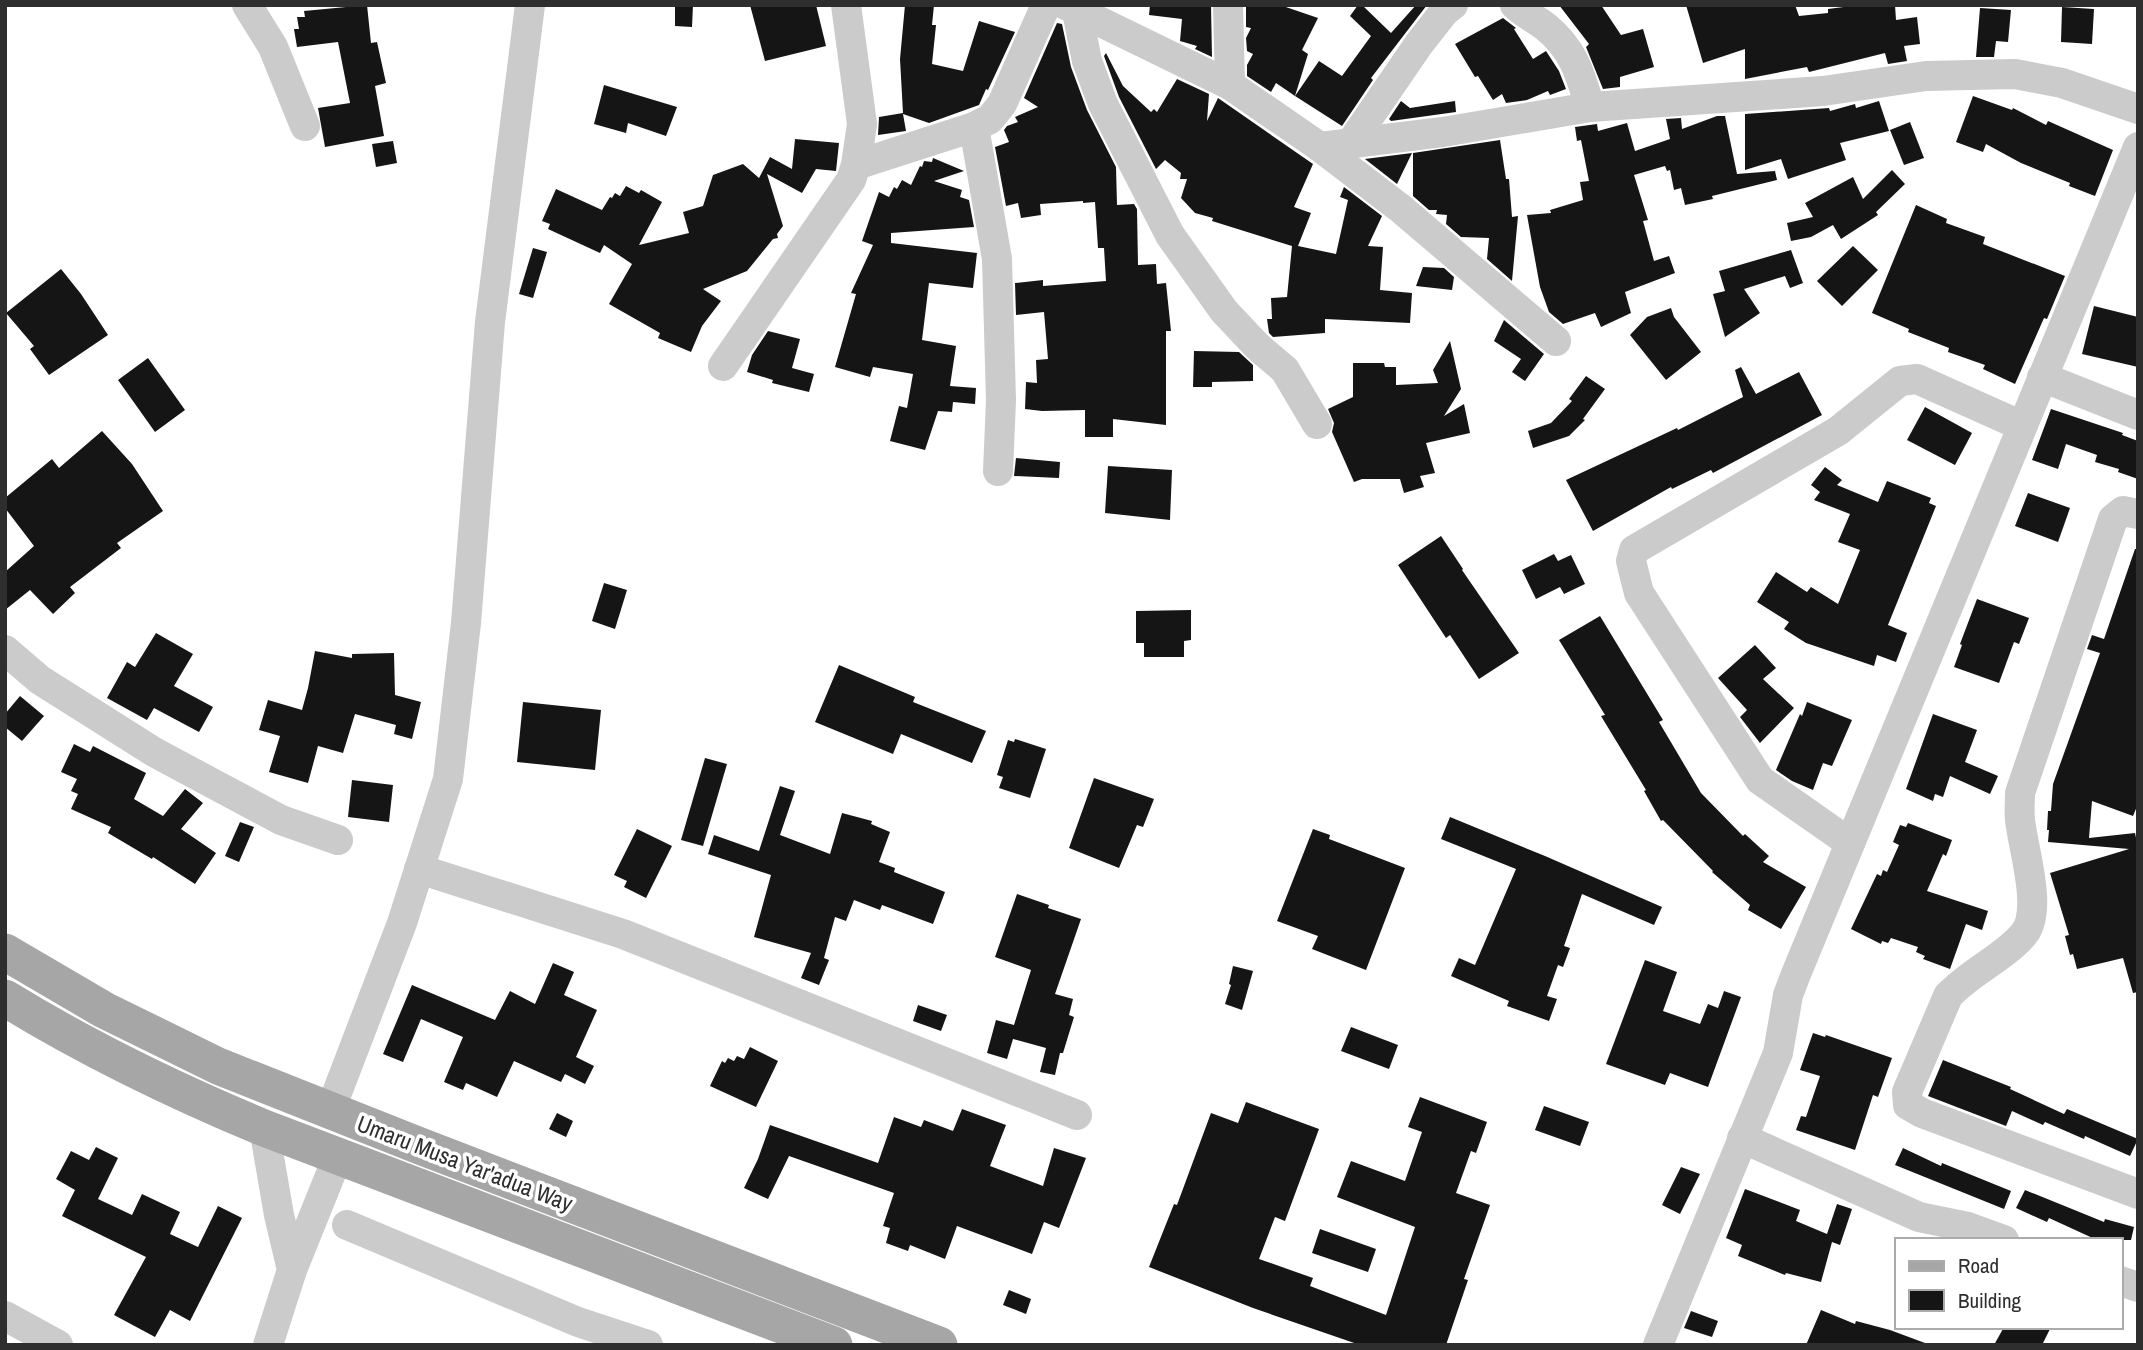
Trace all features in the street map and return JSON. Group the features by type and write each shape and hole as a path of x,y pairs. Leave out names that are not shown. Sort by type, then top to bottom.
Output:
{"main road":[{"name":"Umaru Musa Yar'adua Way","path":"5,952 104,1010 218,1066 939,1345"},
{"name":"Umaru Musa Yar'adua Way","path":"5,998 64,1034 200,1102 834,1345"},
{"path":"407,1182 420,1146"}],"street":[{"path":"247,5 273,47 305,126"},
{"path":"330,1111 402,923 448,779 466,624 490,322 530,5"},
{"path":"723,366 851,180 862,124 846,5"},
{"path":"856,165 974,127 990,119 1002,104 1046,5"},
{"path":"1228,5 1230,85"},
{"path":"1351,143 1419,44 1444,12 1453,5"},
{"path":"1515,5 1552,32 1574,58 1590,107"},
{"path":"1072,8 1230,85 1320,147 1400,208 1556,341"},
{"path":"1072,8 1103,104 1170,235 1224,312 1285,370 1317,424"},
{"path":"1320,147 1443,132 1590,107 1823,91 1926,76 2015,74 2062,83 2138,109"},
{"path":"974,127 997,259 1002,400 998,471"},
{"path":"1661,1344 1778,1053 1788,995 2138,147"},
{"path":"2042,377 2138,415"},
{"path":"1850,843 1760,780 1639,593 1631,561 1634,550 1838,431 1900,380 1917,379 2022,426"},
{"path":"2138,514 2123,511 2113,519 2020,793 2019,817 2032,898 2031,922 2024,934 1958,985 1948,996 1907,1092 1908,1105 1922,1113 2138,1194"},
{"path":"5,649 40,680 154,752 281,820 338,840"},
{"path":"419,869 623,934 1077,1115"},
{"path":"264,1128 279,1215 292,1270"},
{"path":"1742,1138 1919,1217 1968,1227 1998,1238"},
{"path":"268,1345 292,1270 338,1156"},
{"path":"347,1225 578,1322 649,1345"},
{"path":"5,1315 58,1345"}],"building":[{"path":"367,5 371,43 377,42 386,83 375,86 384,136 325,147 318,108 350,103 338,42 297,47 294,29 299,29 297,17 305,17 304,11"},
{"path":"675,5 693,5 692,27 675,26"},
{"path":"750,5 816,5 826,46 765,61"},
{"path":"905,5 934,5 932,25 936,25 932,64 963,71 979,21 1015,32 979,105 929,123 903,114 906,131 878,135 879,117 903,113 900,59"},
{"path":"1150,5 1211,5 1212,57 1195,49 1197,46 1180,41 1182,19 1149,15"},
{"path":"1246,5 1280,5 1318,18 1302,50 1308,54 1295,96 1276,83 1271,92 1247,76 1247,65 1253,54 1247,51 1246,38 1251,28 1246,27"},
{"path":"1358,5 1362,5 1391,33 1416,5 1427,5 1371,78 1373,80 1342,126 1295,96 1319,61 1342,76 1371,36 1350,16"},
{"path":"1559,5 1601,5 1621,35 1643,29 1654,67 1620,77 1620,87 1603,89 1586,47 1589,44"},
{"path":"1686,5 1795,5 1799,16 1828,13 1828,9 1859,5 1895,5 1896,20 1917,17 1920,44 1904,46 1907,61 1888,64 1885,53 1809,72 1807,67 1745,79 1745,49 1703,63"},
{"path":"2062,7 2094,9 2092,44 2061,42"},
{"path":"1980,8 2011,10 2008,42 1996,41 1994,57 1976,57"},
{"path":"1503,18 1516,28 1514,29 1533,59 1546,51 1559,71 1566,89 1550,95 1548,91 1527,100 1506,103 1502,94 1493,100 1455,44"},
{"path":"1057,23 1062,24 1071,67 1087,110 1116,167 1117,205 1134,204 1137,209 1138,265 1156,264 1157,284 1166,283 1171,331 1166,331 1166,425 1113,419 1113,437 1085,437 1085,410 1025,409 1026,382 1037,383 1036,360 1048,359 1044,312 1016,315 1015,283 1043,280 1043,286 1106,281 1104,248 1098,248 1095,202 1040,204 1041,215 1021,218 1018,203 1006,206 995,147 1009,142 1004,130 1018,122 1015,117 1038,107 1024,98"},
{"path":"1106,53 1123,86 1151,112 1154,109 1157,112 1177,79 1209,94 1207,121 1218,98 1313,164 1294,207 1311,213 1298,246 1336,254 1348,200 1340,197 1344,187 1382,216 1368,246 1383,247 1380,290 1412,293 1410,323 1325,319 1325,333 1273,337 1269,333 1267,319 1272,319 1271,298 1287,297 1292,246 1195,213 1181,198 1187,179 1180,179 1181,173 1165,160 1156,169 1119,97 1104,56"},
{"path":"604,85 677,107 666,136 628,123 626,133 594,124"},
{"path":"1973,96 2012,110 2013,108 2046,125 2048,121 2113,150 2095,196 2069,186 2070,183 2021,163 1986,144 1983,152 1956,142"},
{"path":"1401,101 1410,108 1455,101 1456,112 1391,121 1389,119"},
{"path":"1879,101 1889,131 1840,143 1846,160 1788,179 1781,159 1745,170 1745,114 1829,108 1830,111 1855,104 1856,108"},
{"path":"1717,116 1725,116 1737,174 1775,171 1777,180 1685,205 1681,188 1674,190 1670,170 1667,171 1665,166 1634,175 1648,220 1643,221 1654,261 1669,256 1675,273 1625,292 1631,313 1601,327 1595,313 1563,324 1549,312 1540,287 1527,215 1551,213 1550,210 1583,200 1580,182 1589,181 1581,140 1577,141 1575,127 1597,124 1598,131 1627,123 1635,151 1670,139 1666,119 1681,118 1682,129"},
{"path":"1910,122 1924,158 1904,165 1890,130"},
{"path":"795,139 839,143 836,171 816,169 802,193 767,174 783,226 777,234 778,238 773,239 747,271 703,289 721,301 702,326 691,352 658,338 660,333 609,304 632,264 604,245 600,253 548,229 550,224 542,221 556,189 602,210 610,197 615,193 620,196 626,186 639,193 641,190 662,202 639,245 689,233 683,212 703,206 713,175 743,164 759,178 770,157 792,169"},
{"path":"1500,140 1506,179 1509,179 1512,217 1518,216 1512,281 1487,259 1489,238 1461,237 1446,224 1447,215 1436,214 1437,210 1429,210 1413,196 1413,153"},
{"path":"393,141 397,163 376,167 372,144"},
{"path":"1412,153 1397,184 1365,159"},
{"path":"933,158 964,171 934,181 962,190 960,197 969,200 974,227 891,233 891,243 977,253 973,288 929,283 922,340 956,346 950,386 976,388 975,404 953,402 952,412 938,411 925,450 890,441 899,406 907,408 913,374 873,367 870,377 835,367 856,294 851,293 873,245 862,241 879,192 889,197 894,187 897,189 902,180 911,185 924,161 932,162"},
{"path":"1892,170 1905,184 1876,212 1878,215 1841,239 1833,225 1811,237 1791,241 1787,223 1813,217 1805,203 1853,177 1863,199"},
{"path":"1916,205 1947,219 1946,223 1985,237 1983,244 2065,276 2015,384 1983,369 1985,365 1948,352 1949,348 1908,332 1909,329 1872,313"},
{"path":"1853,246 1878,270 1842,306 1817,281"},
{"path":"533,248 547,252 533,298 519,294"},
{"path":"1791,250 1803,283 1790,288 1785,276 1744,289 1760,313 1725,337 1713,294 1725,291 1719,271"},
{"path":"1423,267 1444,268 1454,277 1452,290 1416,286"},
{"path":"61,269 108,335 49,375 30,349 34,346 6,313"},
{"path":"2094,306 2138,317 2138,367 2082,354"},
{"path":"1671,308 1674,317 1701,352 1666,380 1630,335 1647,317"},
{"path":"1504,320 1544,354 1525,381 1512,372 1521,359 1494,341"},
{"path":"768,331 800,339 792,368 814,374 809,392 772,383 773,380 747,372 752,355"},
{"path":"1450,341 1461,389 1444,416 1464,404 1470,433 1426,443 1435,473 1420,476 1424,487 1404,493 1400,479 1362,479 1354,482 1332,432 1334,423 1328,409 1353,397 1353,363 1384,363 1385,367 1396,367 1396,385 1438,383 1433,370"},
{"path":"1194,351 1239,352 1253,365 1253,381 1212,382 1212,387 1193,387"},
{"path":"148,358 185,410 155,432 118,380"},
{"path":"1741,367 1756,394 1799,372 1822,415 1713,473 1711,470 1672,489 1671,487 1593,531 1566,480 1677,428 1678,430 1743,397 1735,370"},
{"path":"1586,376 1605,389 1583,419 1585,420 1569,436 1533,448 1528,431 1551,423 1572,401 1569,399"},
{"path":"1925,407 1972,433 1955,465 1907,440"},
{"path":"2051,409 2123,433 2122,435 2138,441 2138,479 2118,472 2119,469 2095,462 2097,455 2066,444 2058,469 2032,460"},
{"path":"102,431 132,464 163,511 117,543 121,548 70,587 75,593 53,614 30,590 5,610 5,572 34,546 5,508 5,498 52,459 59,468"},
{"path":"1016,458 1060,462 1059,478 1014,476"},
{"path":"1108,466 1172,470 1170,520 1105,513"},
{"path":"1825,467 1842,480 1837,485 1878,502 1887,481 1931,498 1929,503 1936,506 1888,625 1907,633 1896,662 1877,655 1874,666 1806,643 1784,629 1789,622 1757,602 1776,572 1807,592 1811,587 1838,604 1860,550 1838,542 1850,514 1814,500 1820,492 1811,485"},
{"path":"2028,493 2070,508 2058,542 2015,526"},
{"path":"1441,536 1519,653 1479,679 1450,635 1446,638 1398,565"},
{"path":"2135,549 2138,549 2138,804 2133,816 2092,801 2089,838 2135,833 2138,847 2138,992 2133,993 2123,958 2077,969 2073,954 2070,955 2065,936 2069,935 2050,873 2129,849 2048,842 2047,830 2053,784 2100,653 2087,649 2092,635 2104,639"},
{"path":"1554,554 1558,561 1571,555 1585,584 1564,594 1560,587 1536,599 1522,570"},
{"path":"604,583 627,590 615,629 592,621"},
{"path":"1977,599 2029,618 2019,644 2014,642 1999,683 1954,667"},
{"path":"1191,610 1191,640 1184,641 1184,657 1144,657 1144,643 1136,643 1136,611"},
{"path":"1600,616 1663,720 1659,722 1701,793 1743,836 1745,834 1769,856 1763,862 1806,887 1781,929 1748,910 1750,905 1712,872 1663,820 1661,821 1644,791 1646,790 1601,716 1605,715 1559,640"},
{"path":"156,633 193,654 174,686 213,707 199,732 154,708 147,720 107,698 127,662 135,667"},
{"path":"1755,645 1776,668 1763,679 1794,708 1760,743 1740,717 1747,710 1718,678"},
{"path":"315,651 352,658 352,654 394,653 395,695 421,702 412,739 394,734 396,725 355,714 343,753 318,746 308,783 269,772 280,736 259,730 268,700 302,710"},
{"path":"839,665 915,697 913,702 986,731 972,763 901,734 893,754 815,722"},
{"path":"20,696 44,716 22,741 5,727 5,714"},
{"path":"523,702 601,710 595,770 517,762"},
{"path":"1807,702 1852,720 1832,766 1823,763 1813,790 1776,770"},
{"path":"1933,714 1977,730 1965,762 1998,776 1990,794 1950,776 1943,797 1935,794 1933,801 1906,789"},
{"path":"1015,739 1046,749 1030,798 999,788 1003,777 997,775 1008,740 1014,742"},
{"path":"74,744 90,752 93,746 146,773 134,799 163,816 185,789 203,803 181,829 216,853 195,884 108,833 111,827 71,809 78,794 71,791 77,779 61,772"},
{"path":"705,758 727,764 703,846 681,840"},
{"path":"1094,778 1154,799 1143,827 1137,825 1119,868 1069,848"},
{"path":"352,780 393,785 389,822 348,817"},
{"path":"780,786 795,791 780,835 830,854 842,813 872,821 871,824 890,832 879,862 895,868 894,872 945,892 933,924 882,905 880,910 854,900 846,921 835,917 824,958 829,960 819,985 801,978 811,953 754,937 771,875 708,854 714,835 759,851"},
{"path":"1450,817 1662,907 1654,925 1582,894 1564,946 1570,948 1563,967 1558,965 1547,996 1557,999 1549,1021 1507,1006 1509,1001 1451,976 1459,958 1475,965 1516,869 1441,839"},
{"path":"240,822 254,827 239,862 225,856"},
{"path":"1908,823 1952,840 1927,891 1988,911 1982,930 1966,924 1950,969 1923,959 1925,956 1916,952 1918,947 1891,938 1888,943 1882,941 1881,944 1851,929 1877,874 1881,876 1883,870 1887,872 1899,845 1893,842 1900,825 1906,827"},
{"path":"637,829 672,846 646,898 624,887 627,881 614,875"},
{"path":"1313,829 1330,835 1329,839 1405,868 1366,970 1312,949 1318,936 1277,921"},
{"path":"1017,894 1081,919 1055,994 1073,999 1069,1015 1074,1017 1055,1075 1040,1072 1046,1048 1013,1039 1007,1059 987,1053 996,1020 1014,1025 1031,970 995,957"},
{"path":"1645,960 1677,972 1663,1011 1700,1024 1708,1004 1718,1008 1724,991 1741,997 1708,1087 1670,1073 1665,1085 1606,1064"},
{"path":"553,963 574,972 564,995 597,1010 576,1057 594,1066 585,1084 565,1074 561,1082 514,1061 497,1097 466,1083 463,1090 444,1082 463,1037 421,1019 403,1062 383,1054 412,985 495,1020 510,991 535,1004"},
{"path":"1233,966 1253,971 1242,1010 1225,1004"},
{"path":"918,1005 947,1015 941,1031 913,1021"},
{"path":"1351,1027 1398,1045 1389,1069 1341,1051"},
{"path":"1813,1033 1892,1058 1878,1097 1873,1095 1855,1150 1796,1130 1801,1116 1806,1117 1820,1076 1800,1070"},
{"path":"750,1047 778,1061 756,1107 710,1086 722,1061 725,1063 728,1058 734,1061 737,1056 744,1059"},
{"path":"1943,1060 2011,1087 2010,1089 2064,1114 2067,1109 2138,1139 2130,1156 2085,1136 2084,1139 2045,1122 2043,1125 2012,1111 2006,1126 1928,1096"},
{"path":"1420,1097 1487,1122 1476,1153 1471,1151 1456,1193 1490,1205 1464,1279 1468,1280 1446,1345 1360,1345 1253,1308 1149,1267 1174,1204 1177,1205 1211,1113 1238,1123 1246,1102 1319,1129 1285,1221 1275,1217 1259,1259 1313,1278 1310,1286 1386,1315 1415,1227 1337,1197 1351,1161 1405,1181 1422,1132 1408,1127"},
{"path":"1544,1106 1589,1122 1580,1146 1535,1130"},
{"path":"962,1109 1006,1125 990,1166 1043,1186 1054,1148 1086,1158 1059,1228 1044,1222 1032,1254 957,1226 945,1259 910,1245 908,1251 886,1243 890,1228 883,1226 894,1193 789,1156 768,1199 744,1188 770,1125 878,1163 894,1117 921,1127 924,1120 953,1131"},
{"path":"557,1113 573,1121 566,1137 549,1129"},
{"path":"96,1147 118,1158 98,1199 132,1215 142,1194 180,1212 170,1234 198,1247 218,1206 242,1218 190,1321 170,1310 155,1337 114,1315 146,1257 62,1216 75,1190 56,1179 71,1151 89,1160"},
{"path":"1903,1148 1941,1166 1942,1163 2011,1191 2004,1209 1895,1165"},
{"path":"1681,1167 1700,1174 1680,1214 1662,1205"},
{"path":"1745,1189 1800,1210 1796,1221 1827,1234 1837,1204 1852,1209 1840,1245 1832,1242 1821,1282 1786,1273 1785,1275 1738,1256 1742,1245 1726,1238"},
{"path":"2025,1190 2104,1222 2105,1219 2134,1227 2131,1240 2093,1238 2049,1218 2047,1222 2016,1208"},
{"path":"1320,1229 1376,1249 1368,1272 1312,1253"},
{"path":"1009,1290 1031,1299 1026,1314 1003,1305"},
{"path":"1821,1310 1855,1324 1856,1321 1890,1330 1925,1345 1806,1345"},
{"path":"1691,1311 1718,1321 1712,1337 1684,1328"},
{"path":"2003,1329 2050,1329 2042,1345 1994,1345"}]}
